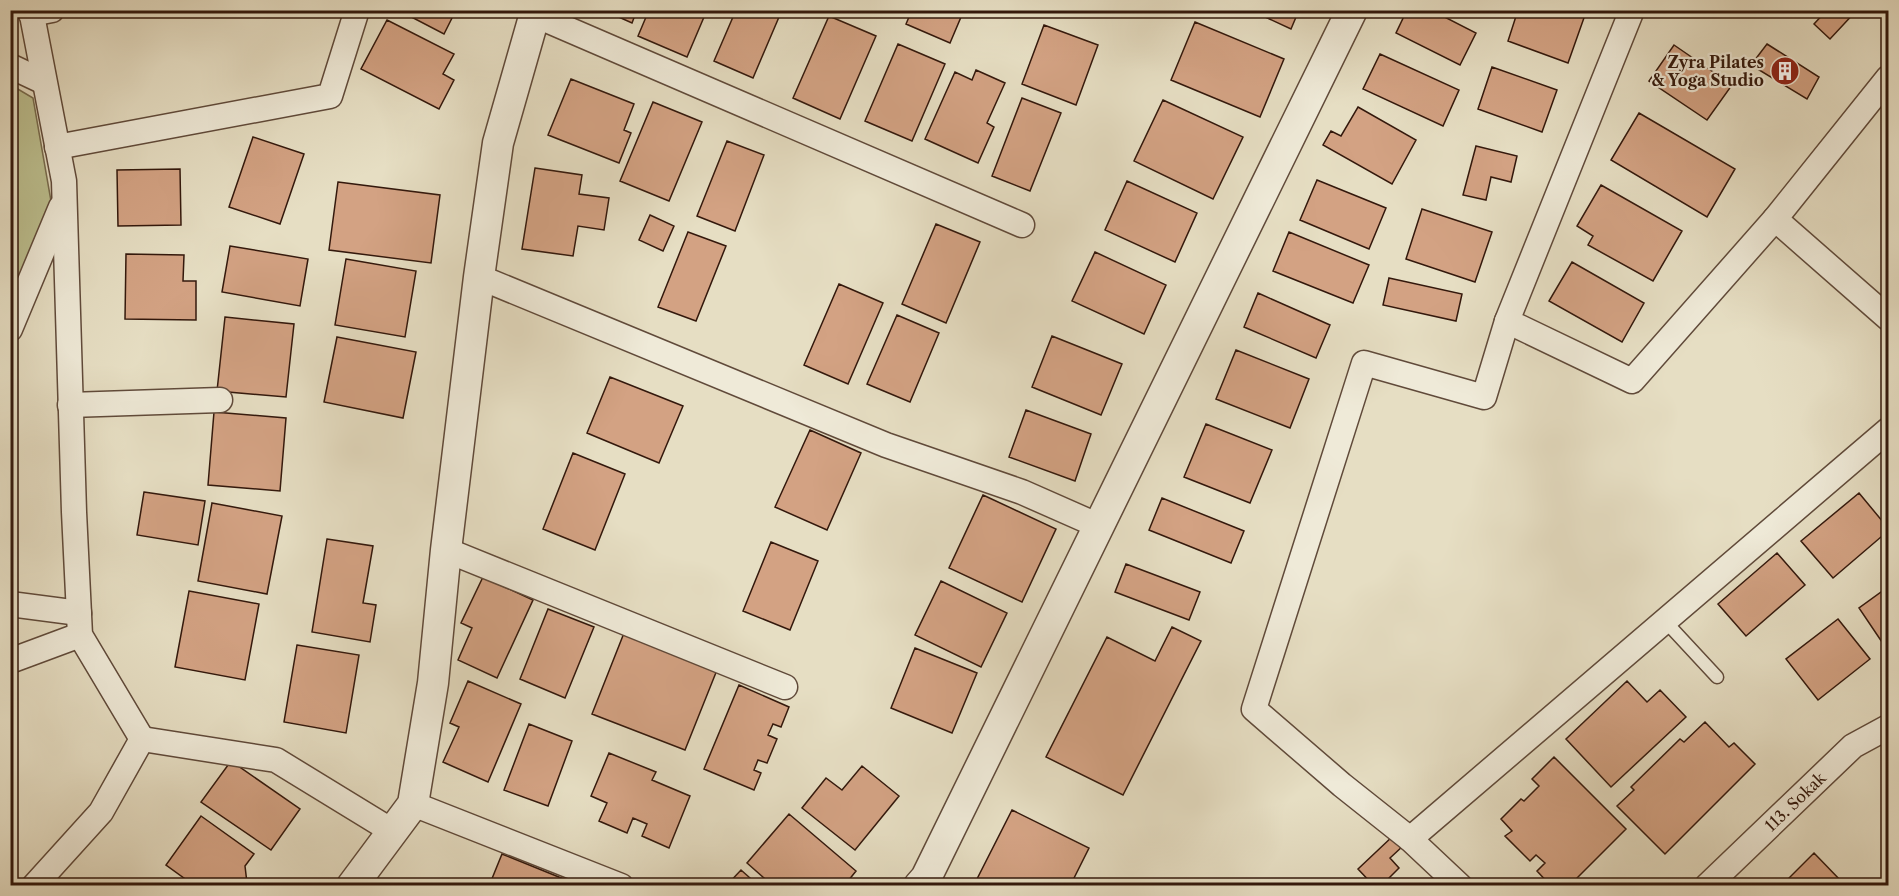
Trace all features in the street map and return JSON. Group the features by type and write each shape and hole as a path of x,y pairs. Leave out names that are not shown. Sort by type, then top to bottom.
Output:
{"street":[{"path":"57,147 330,96 357,10"},
{"path":"919,885 926,878 1352,10"},
{"path":"1460,885 1410,839 1342,785 1254,709 1364,363 1484,397 1507,321 1632,10"},
{"path":"38,12 44,82 64,181 79,624 142,739"},
{"path":"352,885 413,804 434,683 446,550 479,277 498,143 536,13 1022,225"},
{"path":"10,66 44,82"},
{"path":"1507,321 1632,381 1775,219 1888,78"},
{"path":"10,328 64,199"},
{"path":"1775,219 1888,318"},
{"path":"479,277 886,445 1022,492 1099,526"},
{"path":"70,405 220,400"},
{"path":"1410,839 1888,430"},
{"path":"446,550 785,687"},
{"path":"10,604 79,624"},
{"path":"10,661 79,624"},
{"name":"113. Sokak","path":"1707,885 1854,746 1888,727"},
{"path":"142,739 276,760 392,831"},
{"path":"34,885 101,812 142,739"},
{"path":"413,804 621,885"}],"lane":[{"path":"1665,621 1717,677"}],"green space":[{"path":"11,85 33,98 51,201 11,301"}],"building":[{"path":"398,10 456,10 444,34"},
{"path":"603,10 637,10 632,23"},
{"path":"649,10 707,10 687,57 638,36"},
{"path":"736,10 782,10 753,78 714,61"},
{"path":"912,10 964,10 950,43 906,24"},
{"path":"1250,10 1299,10 1291,29"},
{"path":"1407,10 1431,10 1476,33 1460,65 1396,33"},
{"path":"1518,10 1571,10 1585,15 1568,63 1508,41"},
{"path":"1731,10 1745,10 1740,17"},
{"path":"1827,10 1857,10 1830,39 1814,24"},
{"path":"829,16 876,36 840,119 793,98"},
{"path":"387,20 454,54 443,74 454,80 439,109 361,69"},
{"path":"1195,22 1284,59 1260,117 1171,80"},
{"path":"1044,25 1098,45 1076,105 1022,84"},
{"path":"898,44 945,64 912,141 865,121"},
{"name":"Zyra Pilates & Yoga Studio","path":"1767,44 1819,77 1807,99 1751,65"},
{"path":"1674,45 1732,85 1707,120 1649,81"},
{"path":"1380,54 1459,90 1443,126 1363,89"},
{"path":"1492,67 1557,90 1542,132 1478,109"},
{"path":"976,70 1005,83 987,123 994,127 978,163 925,139 955,72 972,80"},
{"path":"571,79 634,104 624,130 631,133 619,163 548,135"},
{"path":"1022,98 1061,113 1030,191 992,176"},
{"path":"1163,100 1243,137 1213,199 1134,161"},
{"path":"653,102 702,122 669,201 620,181"},
{"path":"1358,107 1416,140 1392,184 1323,145 1331,131 1341,136"},
{"path":"1639,113 1735,169 1707,217 1611,160"},
{"path":"253,137 304,154 280,224 229,207"},
{"path":"727,141 764,155 735,231 697,216"},
{"path":"1476,146 1517,156 1511,182 1491,177 1486,200 1463,195"},
{"path":"535,168 582,175 579,194 609,198 604,230 578,226 573,256 522,249"},
{"path":"180,169 181,225 118,226 117,170"},
{"path":"1317,180 1386,208 1369,249 1300,220"},
{"path":"1127,181 1197,213 1175,262 1105,230"},
{"path":"338,182 440,195 431,263 329,250"},
{"path":"1601,185 1682,231 1653,281 1588,245 1593,236 1577,226"},
{"path":"1422,209 1492,232 1475,282 1406,259"},
{"path":"650,215 674,226 663,251 639,240"},
{"path":"936,224 980,242 946,323 902,304"},
{"path":"688,232 726,246 696,321 658,307"},
{"path":"1289,232 1369,265 1353,303 1273,271"},
{"path":"230,246 308,259 300,306 222,292"},
{"path":"1095,252 1166,285 1144,334 1072,301"},
{"path":"126,254 184,255 183,281 196,281 196,320 125,319"},
{"path":"346,259 416,271 405,337 335,325"},
{"path":"1572,262 1644,303 1622,342 1549,301"},
{"path":"1389,278 1462,294 1456,321 1383,305"},
{"path":"839,284 883,303 848,384 804,365"},
{"path":"1258,293 1330,325 1316,358 1244,327"},
{"path":"897,315 939,333 910,402 867,384"},
{"path":"225,317 294,324 286,397 217,391"},
{"path":"1052,336 1122,364 1101,415 1032,387"},
{"path":"337,337 416,352 403,418 324,402"},
{"path":"1236,350 1309,379 1290,428 1216,399"},
{"path":"610,377 683,406 659,463 587,433"},
{"path":"1026,410 1091,434 1075,481 1009,457"},
{"path":"214,412 286,418 280,491 208,485"},
{"path":"1206,424 1272,450 1250,503 1184,477"},
{"path":"810,430 861,453 827,530 775,507"},
{"path":"573,453 625,474 595,550 543,529"},
{"path":"144,492 205,501 198,545 137,535"},
{"path":"1859,493 1888,528 1888,531 1833,578 1801,541"},
{"path":"983,495 1056,529 1022,602 949,568"},
{"path":"1162,498 1244,531 1231,563 1149,530"},
{"path":"212,503 282,516 267,594 198,581"},
{"path":"327,539 373,546 363,603 376,605 370,642 312,632"},
{"path":"771,542 818,561 790,630 743,611"},
{"path":"1777,553 1805,585 1746,636 1718,604"},
{"path":"1126,564 1200,592 1189,620 1115,592"},
{"path":"483,577 533,600 497,678 458,660 472,628 461,623"},
{"path":"941,581 1007,613 981,667 915,635"},
{"path":"1888,587 1888,651 1859,608"},
{"path":"189,591 259,604 245,680 175,667"},
{"path":"548,609 594,627 565,698 520,679"},
{"path":"1838,619 1870,659 1818,700 1786,659"},
{"path":"1172,627 1201,641 1123,795 1046,757 1107,637 1155,661"},
{"path":"624,633 717,670 685,750 592,714"},
{"path":"297,645 359,655 346,733 284,722"},
{"path":"915,648 977,673 952,733 891,708"},
{"path":"468,681 521,704 488,782 443,762 459,727 450,723"},
{"path":"1627,681 1647,702 1660,690 1686,717 1611,787 1566,739"},
{"path":"739,685 789,707 781,727 773,724 768,735 777,739 767,763 758,760 754,770 761,773 754,790 704,769"},
{"path":"1705,722 1729,747 1734,743 1755,764 1665,854 1617,806 1634,790 1631,787 1680,739 1684,742"},
{"path":"529,724 572,741 548,806 504,790"},
{"path":"609,753 656,772 652,780 690,796 669,848 642,836 647,824 633,818 627,833 599,821 607,803 591,796"},
{"path":"1554,757 1626,829 1569,886 1551,886 1537,871 1545,863 1536,855 1530,861 1505,836 1512,831 1501,819 1521,799 1524,801 1539,786 1532,779"},
{"path":"231,761 300,809 271,850 201,802"},
{"path":"862,766 899,796 855,850 802,808 826,778 842,790"},
{"path":"1012,810 1089,848 1070,886 990,886 977,879"},
{"path":"789,814 856,871 844,886 773,886 747,863"},
{"path":"201,816 254,854 245,866 247,883 245,886 195,886 166,865"},
{"path":"1394,835 1404,845 1390,858 1399,868 1381,886 1374,886 1358,869"},
{"path":"1814,853 1843,883 1840,886 1788,886 1790,884 1787,880"},
{"path":"502,854 581,886 489,886"},
{"path":"741,870 759,886 726,886"}],"place":[{"name":"Zyra Pilates & Yoga Studio","path":"1785,71"}]}
